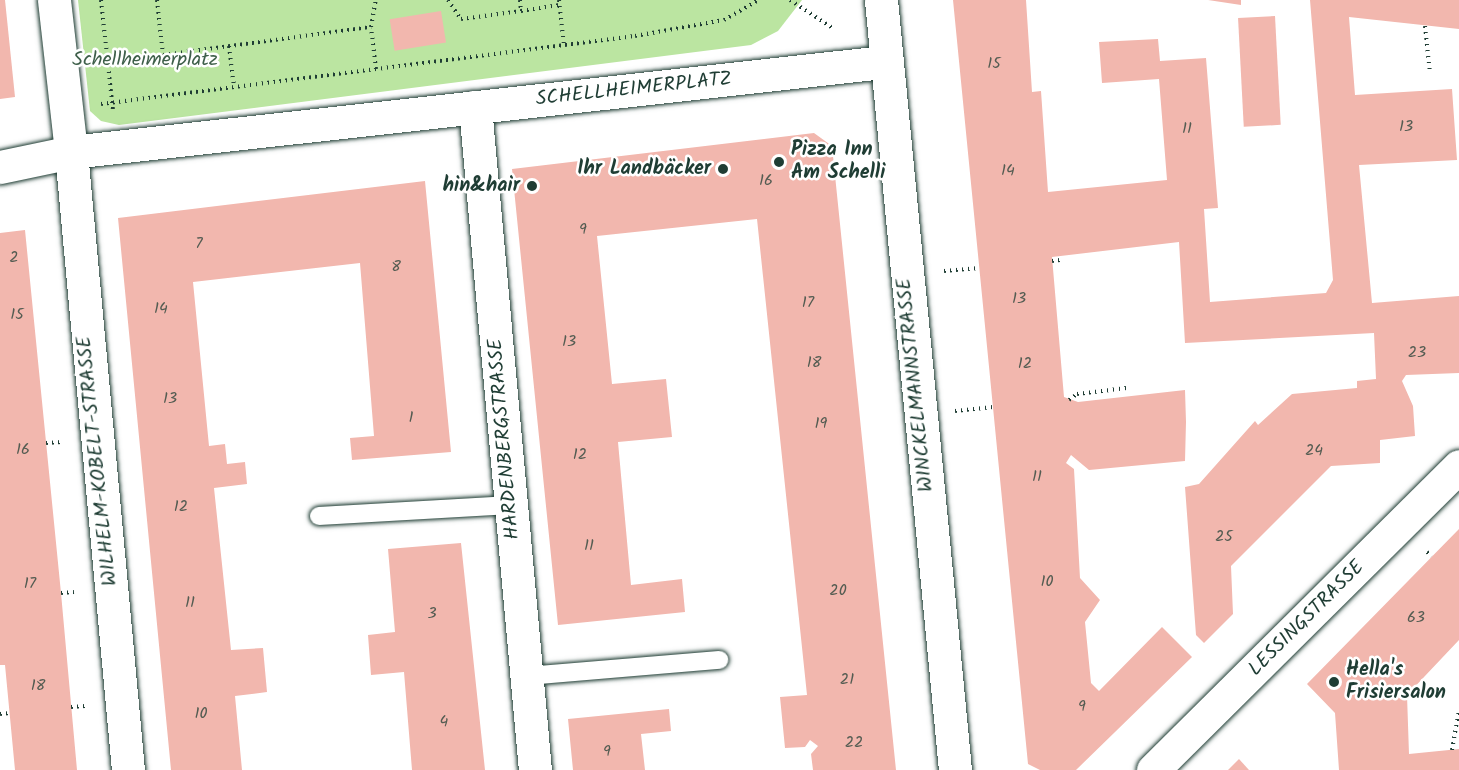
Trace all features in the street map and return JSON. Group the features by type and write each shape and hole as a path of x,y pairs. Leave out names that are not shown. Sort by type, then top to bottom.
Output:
{"street":[{"path":"54,0 71,152"},
{"name":"WINCKELMANNSTRASSE","path":"881,0 884,62 955,770"},
{"name":"SCHELLHEIMERPLATZ","path":"0,167 71,152 118,146 884,62"},
{"name":"HARDENBERGSTRASSE","path":"475,107 535,770"},
{"name":"WILHELM-KOBELT-STRASSE","path":"71,152 128,770"},
{"name":"LESSINGSTRASSE","path":"1153,770 1459,466"}],"lane":[{"path":"318,516 511,505"},
{"path":"527,676 719,660"}],"path":[{"path":"101,0 118,146"},
{"path":"157,0 164,55 371,27"},
{"path":"376,0 371,27 376,69"},
{"path":"448,0 461,19 560,3 564,45"},
{"path":"520,0 521,11"},
{"path":"67,113 111,101 564,45 724,20 758,0"},
{"path":"1425,26 1430,73"},
{"path":"229,46 234,87"},
{"path":"1052,261 1060,260"},
{"path":"1069,400 1077,394 1126,388"},
{"path":"1427,552 1432,556"},
{"path":"1452,750 1459,710"},
{"path":"0,714 10,713"}],"green space":[{"name":"Schellheimerplatz","path":"78,0 802,0 778,31 751,45 119,125 101,121 90,111"}],"building":[{"path":"0,0 5,0 15,97 0,99"},
{"path":"953,0 1026,0 1032,92 1041,91 1048,192 1167,180 1159,79 1102,83 1099,42 1158,39 1160,61 1206,58 1218,208 1204,209 1210,302 1326,293 1333,280 1310,0 1459,0 1459,29 1349,17 1355,95 1452,89 1457,160 1359,165 1372,303 1459,296 1459,373 1406,375 1402,381 1413,406 1415,436 1380,440 1380,463 1331,466 1231,566 1233,614 1204,643 1196,635 1185,487 1199,484 1255,421 1258,425 1292,394 1357,388 1357,381 1376,379 1374,333 1185,343 1179,242 1052,257 1064,397 1078,402 1185,390 1185,461 1089,470 1071,455 1066,463 1074,469 1080,578 1100,600 1085,622 1091,683 1099,691 1162,627 1192,657 1076,770 1040,770 1028,764"},
{"path":"1208,0 1241,0 1241,5"},
{"path":"441,11 446,43 395,51 390,19"},
{"path":"1275,16 1281,125 1244,127 1238,18"},
{"path":"814,133 832,146 896,770 813,770 811,754 818,746 810,740 805,747 785,748 780,697 807,695 757,219 597,236 612,384 666,379 672,437 618,442 631,585 682,579 685,612 558,625 512,169"},
{"path":"425,181 451,452 352,460 350,438 374,436 360,263 193,282 209,446 225,444 227,464 245,462 247,484 214,488 231,650 263,648 267,692 235,696 242,770 171,770 118,218"},
{"path":"25,230 77,770 15,770 5,665 0,665 0,233"},
{"path":"1459,529 1459,640 1407,695 1409,754 1459,749 1459,770 1339,770 1335,713 1307,684"},
{"path":"461,543 485,770 412,770 404,672 371,675 368,635 395,632 388,549"},
{"path":"669,709 671,731 641,734 645,770 573,770 568,719"},
{"path":"1239,759 1249,770 1228,770"}],"place":[{"name":"Pizza Inn Am Schelli","path":"779,162"},
{"name":"Ihr Landbäcker","path":"723,169"},
{"name":"hin&hair","path":"532,186"},
{"name":"Hella's Frisiersalon","path":"1334,682"}]}
